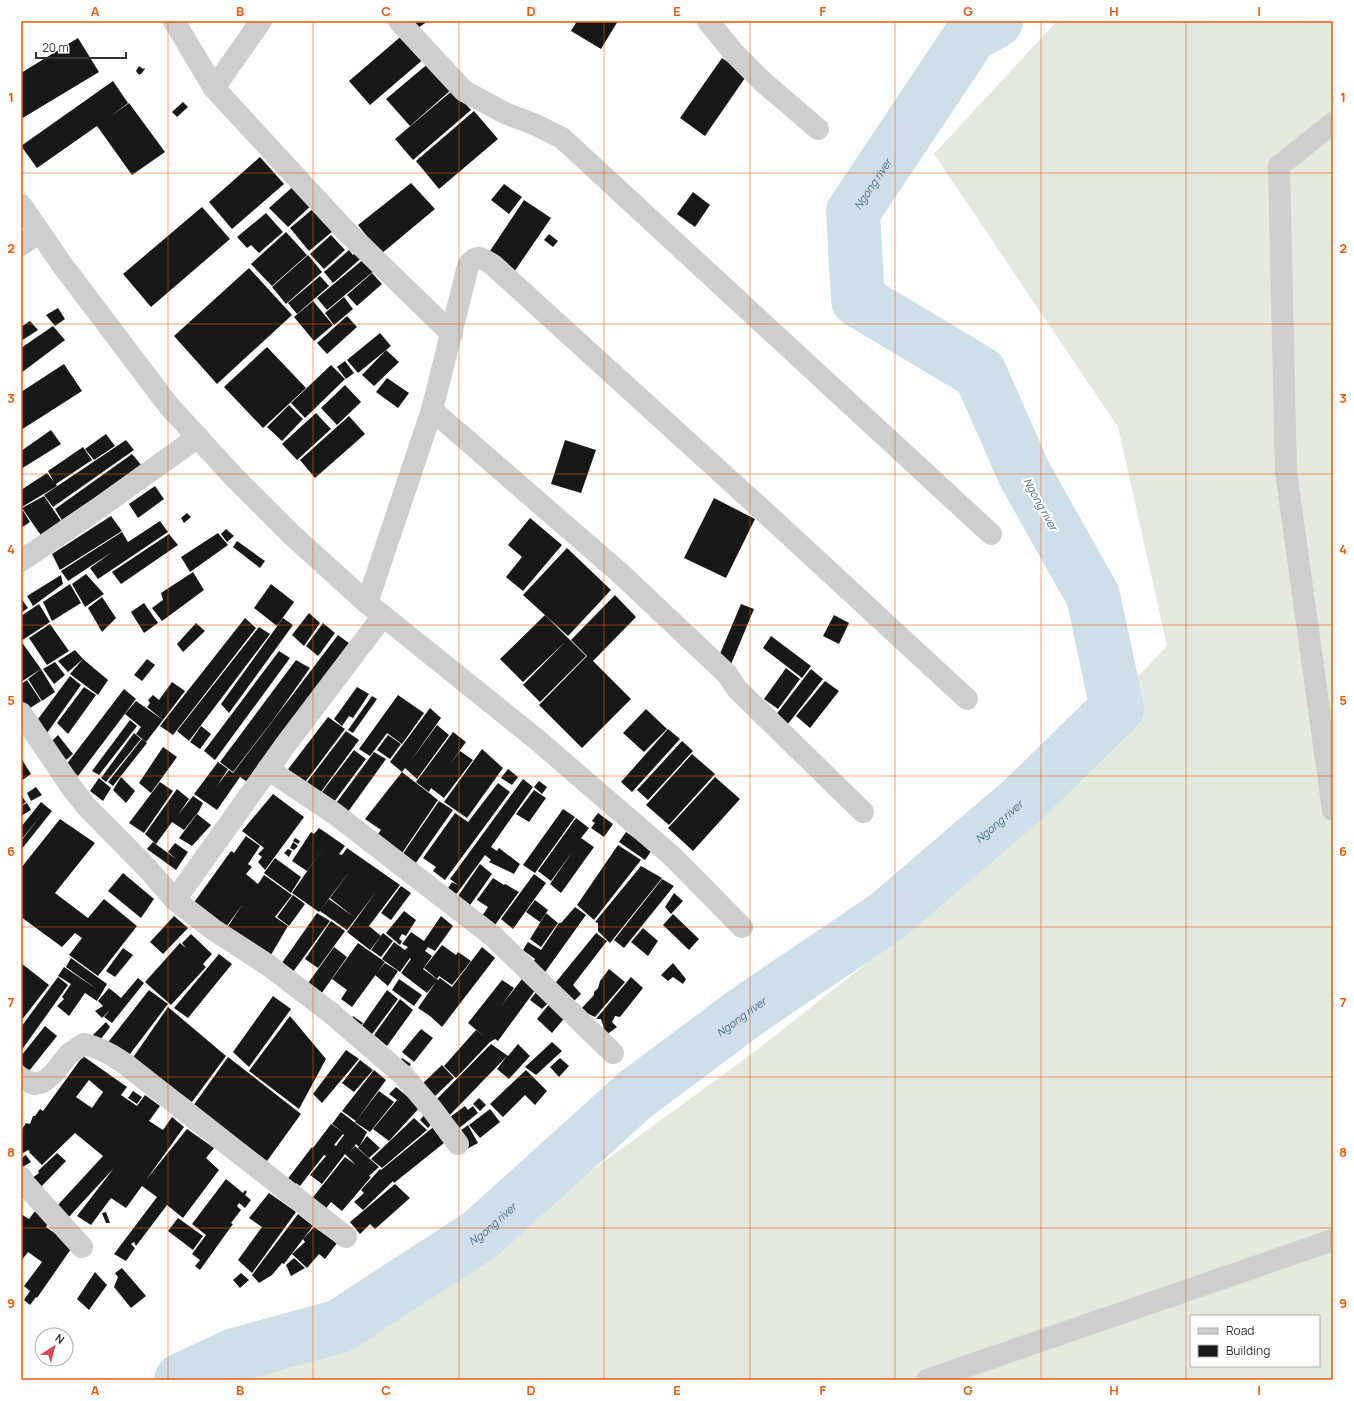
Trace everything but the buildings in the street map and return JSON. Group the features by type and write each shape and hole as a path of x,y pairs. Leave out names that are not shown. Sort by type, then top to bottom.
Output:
{"street":[{"path":"174,21 214,88 344,229 452,334"},
{"path":"214,88 261,21"},
{"path":"400,21 464,91 507,114 534,124 562,138 991,534"},
{"path":"708,21 733,52 762,81 818,129"},
{"path":"1333,123 1279,166 1286,472 1333,810"},
{"path":"21,205 63,266 169,406 233,476 292,534 383,616 535,738 666,851 742,927"},
{"path":"21,245 40,232"},
{"path":"367,602 432,410 468,266 472,260 478,258 483,259 492,265 770,516 966,699"},
{"path":"432,410 620,573 727,674 736,689 863,812"},
{"path":"21,561 198,438"},
{"path":"175,900 286,744 383,616"},
{"path":"21,713 86,806 148,868 175,900 214,930 268,966 331,1012 404,1076 432,1109 458,1144"},
{"path":"268,769 335,814 494,937 613,1053"},
{"path":"21,1078 34,1084 43,1082 53,1074 69,1054 84,1044 95,1046 110,1054 130,1068 346,1237"},
{"path":"21,1177 25,1184 82,1248"},
{"path":"927,1380 1333,1240"}],"shaded area":[{"path":"1057,21 1333,21 1333,1380 219,1380 395,1304 565,1190 753,1053 867,963 1167,646 1118,427 934,154"}],"waterway":[{"name":"Ngong river","path":"181,1380 235,1355 340,1326 481,1234 636,1094 750,1009 885,918 1024,799 1117,708 1093,596 1024,473 980,373 858,300 853,212 971,35 996,21"}]}
